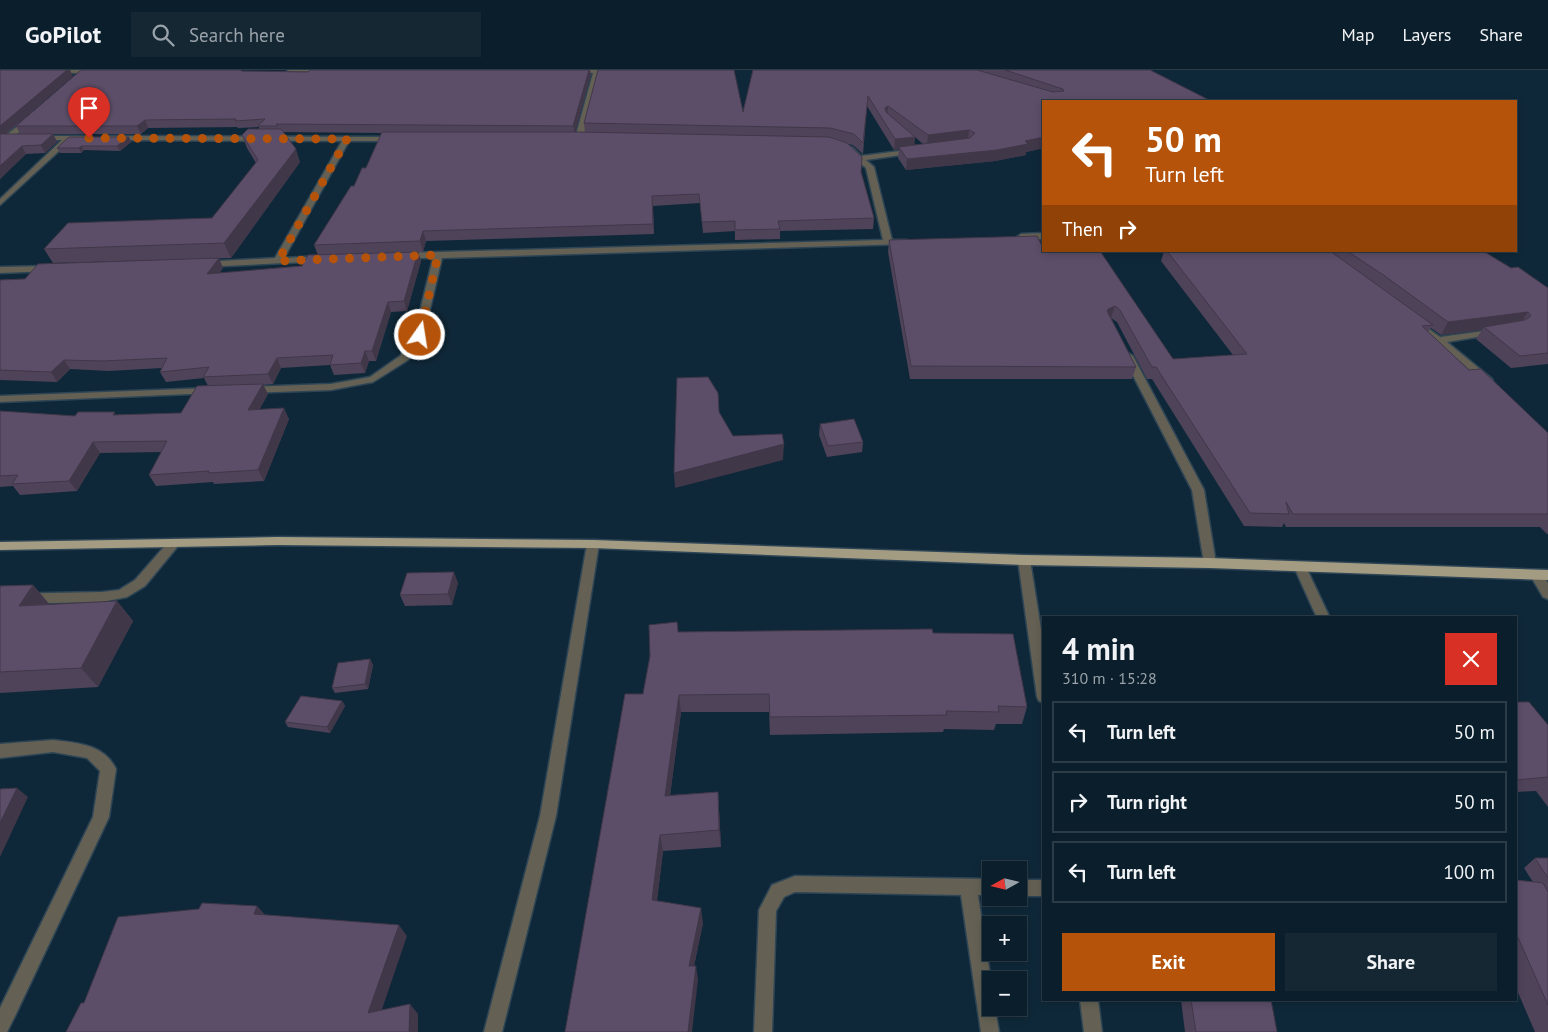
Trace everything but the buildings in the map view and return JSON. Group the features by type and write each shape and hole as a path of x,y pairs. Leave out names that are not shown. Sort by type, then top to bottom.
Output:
{"main road":[{"path":"0,546 276,541 592,544 1024,560 1210,563 1542,575"}],"street":[{"path":"290,70 329,70"},
{"path":"567,70 629,70"},
{"path":"579,138 597,70"},
{"path":"79,78 86,71"},
{"path":"48,72 104,71"},
{"path":"4,138 36,114"},
{"path":"4,138 25,138"},
{"path":"34,138 89,138"},
{"path":"0,203 69,138"},
{"path":"99,138 405,139"},
{"path":"569,138 588,138"},
{"path":"278,261 347,139"},
{"path":"860,158 924,150 917,144"},
{"path":"844,147 850,149 870,167 888,242"},
{"path":"1015,237 1042,236"},
{"path":"391,257 918,241"},
{"path":"243,390 331,387 373,380 404,358 420,335 438,255"},
{"path":"198,264 334,259"},
{"path":"0,270 59,268"},
{"path":"1409,318 1466,361 1493,386"},
{"path":"1438,340 1506,330"},
{"path":"1124,349 1198,490 1210,563"},
{"path":"0,399 224,391"},
{"path":"0,599 102,597 122,594 140,583 174,543"},
{"path":"493,1032 548,816 592,544"},
{"path":"1024,560 1042,683"},
{"path":"1300,567 1323,616"},
{"path":"1542,575 1548,594"},
{"path":"0,751 53,746 91,752 108,769 100,817 9,1010 0,1025"},
{"path":"763,1032 768,910 778,891 795,884 982,887"},
{"path":"968,887 990,1032"},
{"path":"1028,888 1042,888"},
{"path":"1089,1001 1093,1032"}],"route":[{"path":"89,138 347,139 278,261 438,255 420,335"}]}
